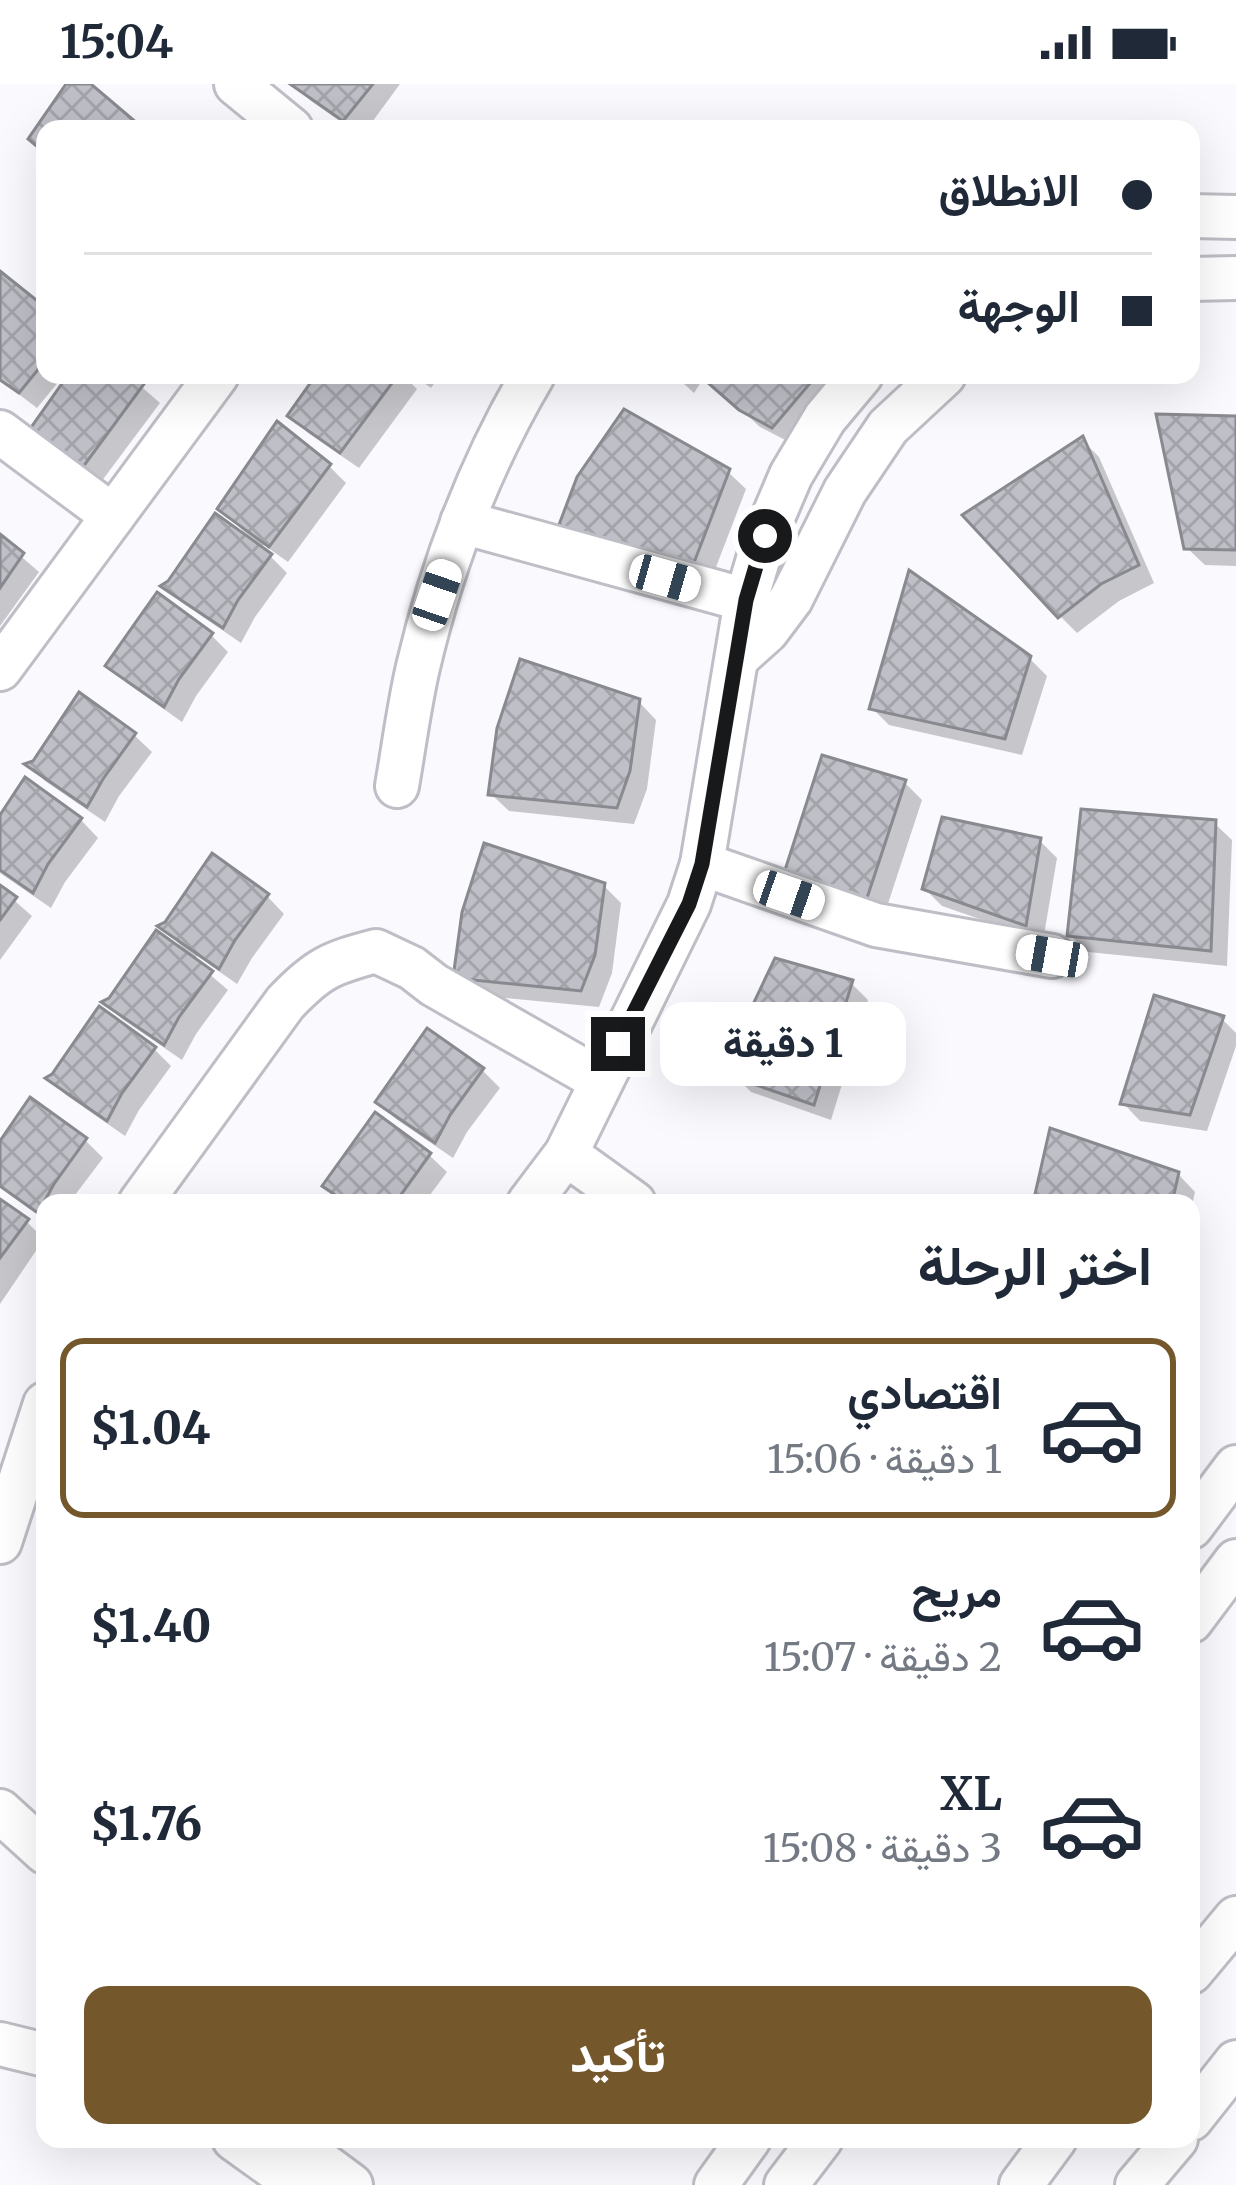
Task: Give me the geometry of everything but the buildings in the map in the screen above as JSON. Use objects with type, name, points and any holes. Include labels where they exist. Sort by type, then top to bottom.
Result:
[{"type":"street","points":[[236,84],[280,120]]},
{"type":"street","points":[[1200,216],[1236,217]]},
{"type":"street","points":[[1200,279],[1236,278]]},
{"type":"street","points":[[0,669],[210,384]]},
{"type":"street","points":[[397,786],[437,595],[462,522],[528,384]]},
{"type":"street","points":[[536,1194],[566,1154],[689,904],[702,864],[746,600],[765,536],[791,475],[854,384]]},
{"type":"street","points":[[738,657],[767,631],[790,599],[845,491],[888,427],[934,384]]},
{"type":"street","points":[[0,432],[113,516]]},
{"type":"street","points":[[462,522],[746,600]]},
{"type":"street","points":[[702,864],[876,925],[1052,956]]},
{"type":"street","points":[[147,1194],[285,1003],[312,974],[340,960],[376,951],[600,1080]]},
{"type":"street","points":[[566,1154],[622,1194]]},
{"type":"street","points":[[0,1542],[36,1432]]},
{"type":"street","points":[[1200,1515],[1236,1467]]},
{"type":"street","points":[[1200,1609],[1236,1561]]},
{"type":"street","points":[[0,1811],[36,1844]]},
{"type":"street","points":[[1200,1961],[1236,1918]]},
{"type":"street","points":[[0,2044],[36,2054]]},
{"type":"street","points":[[1200,2096],[1236,2062]]},
{"type":"street","points":[[247,2148],[298,2185]]},
{"type":"street","points":[[301,2148],[351,2185]]},
{"type":"street","points":[[716,2185],[743,2148]]},
{"type":"street","points":[[786,2185],[814,2148]]},
{"type":"street","points":[[1021,2185],[1048,2148]]},
{"type":"street","points":[[1137,2185],[1168,2148]]},
{"type":"route","points":[[618,1044],[689,904],[702,864],[746,600],[765,536]]}]
